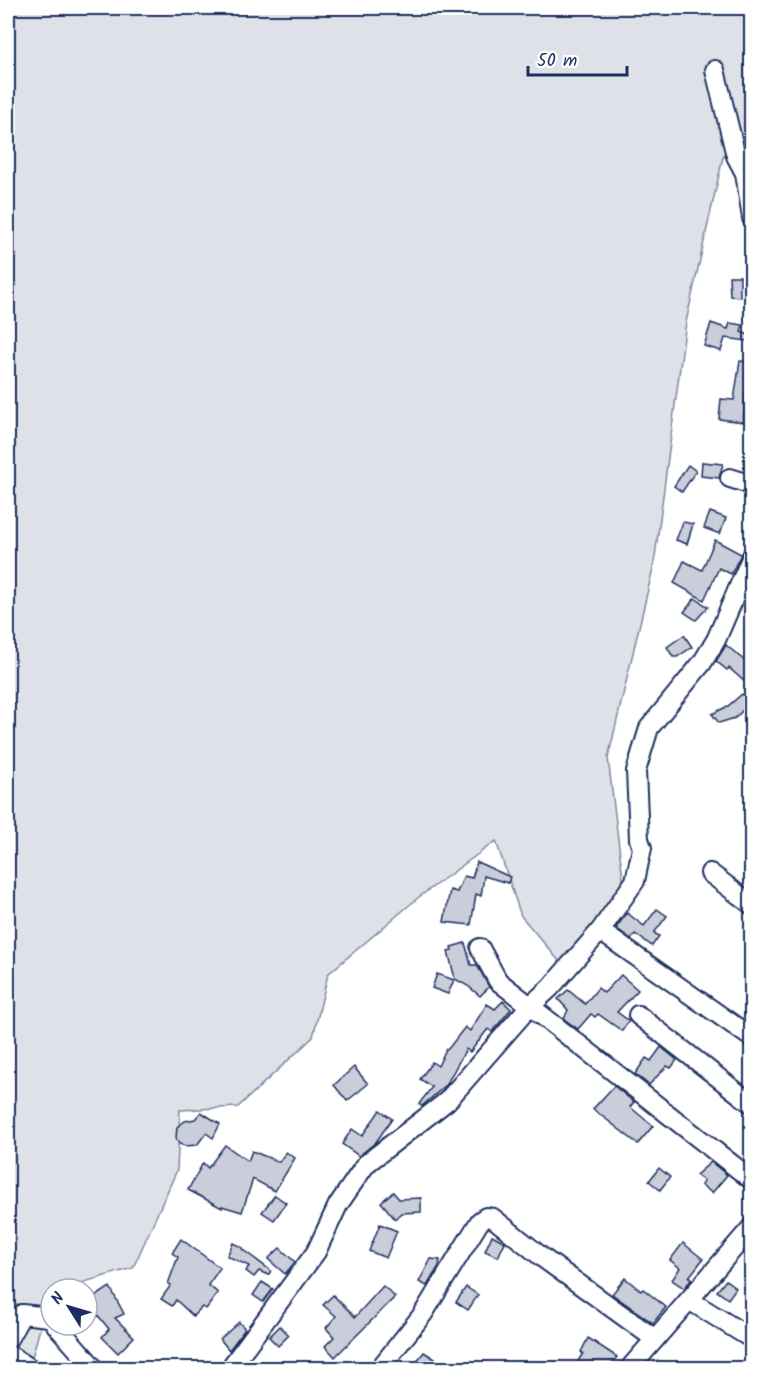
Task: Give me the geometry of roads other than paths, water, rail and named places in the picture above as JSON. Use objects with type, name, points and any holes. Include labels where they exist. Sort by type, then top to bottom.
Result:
[{"type":"street","points":[[715,70],[744,152],[752,218]]},
{"type":"street","points":[[730,478],[752,485]]},
{"type":"street","points":[[230,1368],[316,1252],[338,1205],[366,1164],[447,1101],[529,1007],[550,988],[600,931],[635,881],[642,848],[639,839],[636,771],[649,728],[702,663],[716,640],[752,556]]},
{"type":"street","points":[[710,873],[752,905]]},
{"type":"street","points":[[600,931],[752,1038]]},
{"type":"street","points":[[480,948],[498,981],[752,1180]]},
{"type":"street","points":[[638,1015],[752,1104]]},
{"type":"street","points":[[380,1368],[423,1314],[480,1221],[486,1217],[493,1218],[656,1339]]},
{"type":"street","points":[[630,1368],[752,1227]]},
{"type":"street","points":[[689,1300],[752,1339]]},
{"type":"street","points":[[8,1339],[22,1314],[39,1316]]},
{"type":"street","points":[[67,1337],[94,1368]]},
{"type":"street","points":[[8,1353],[28,1368]]}]
